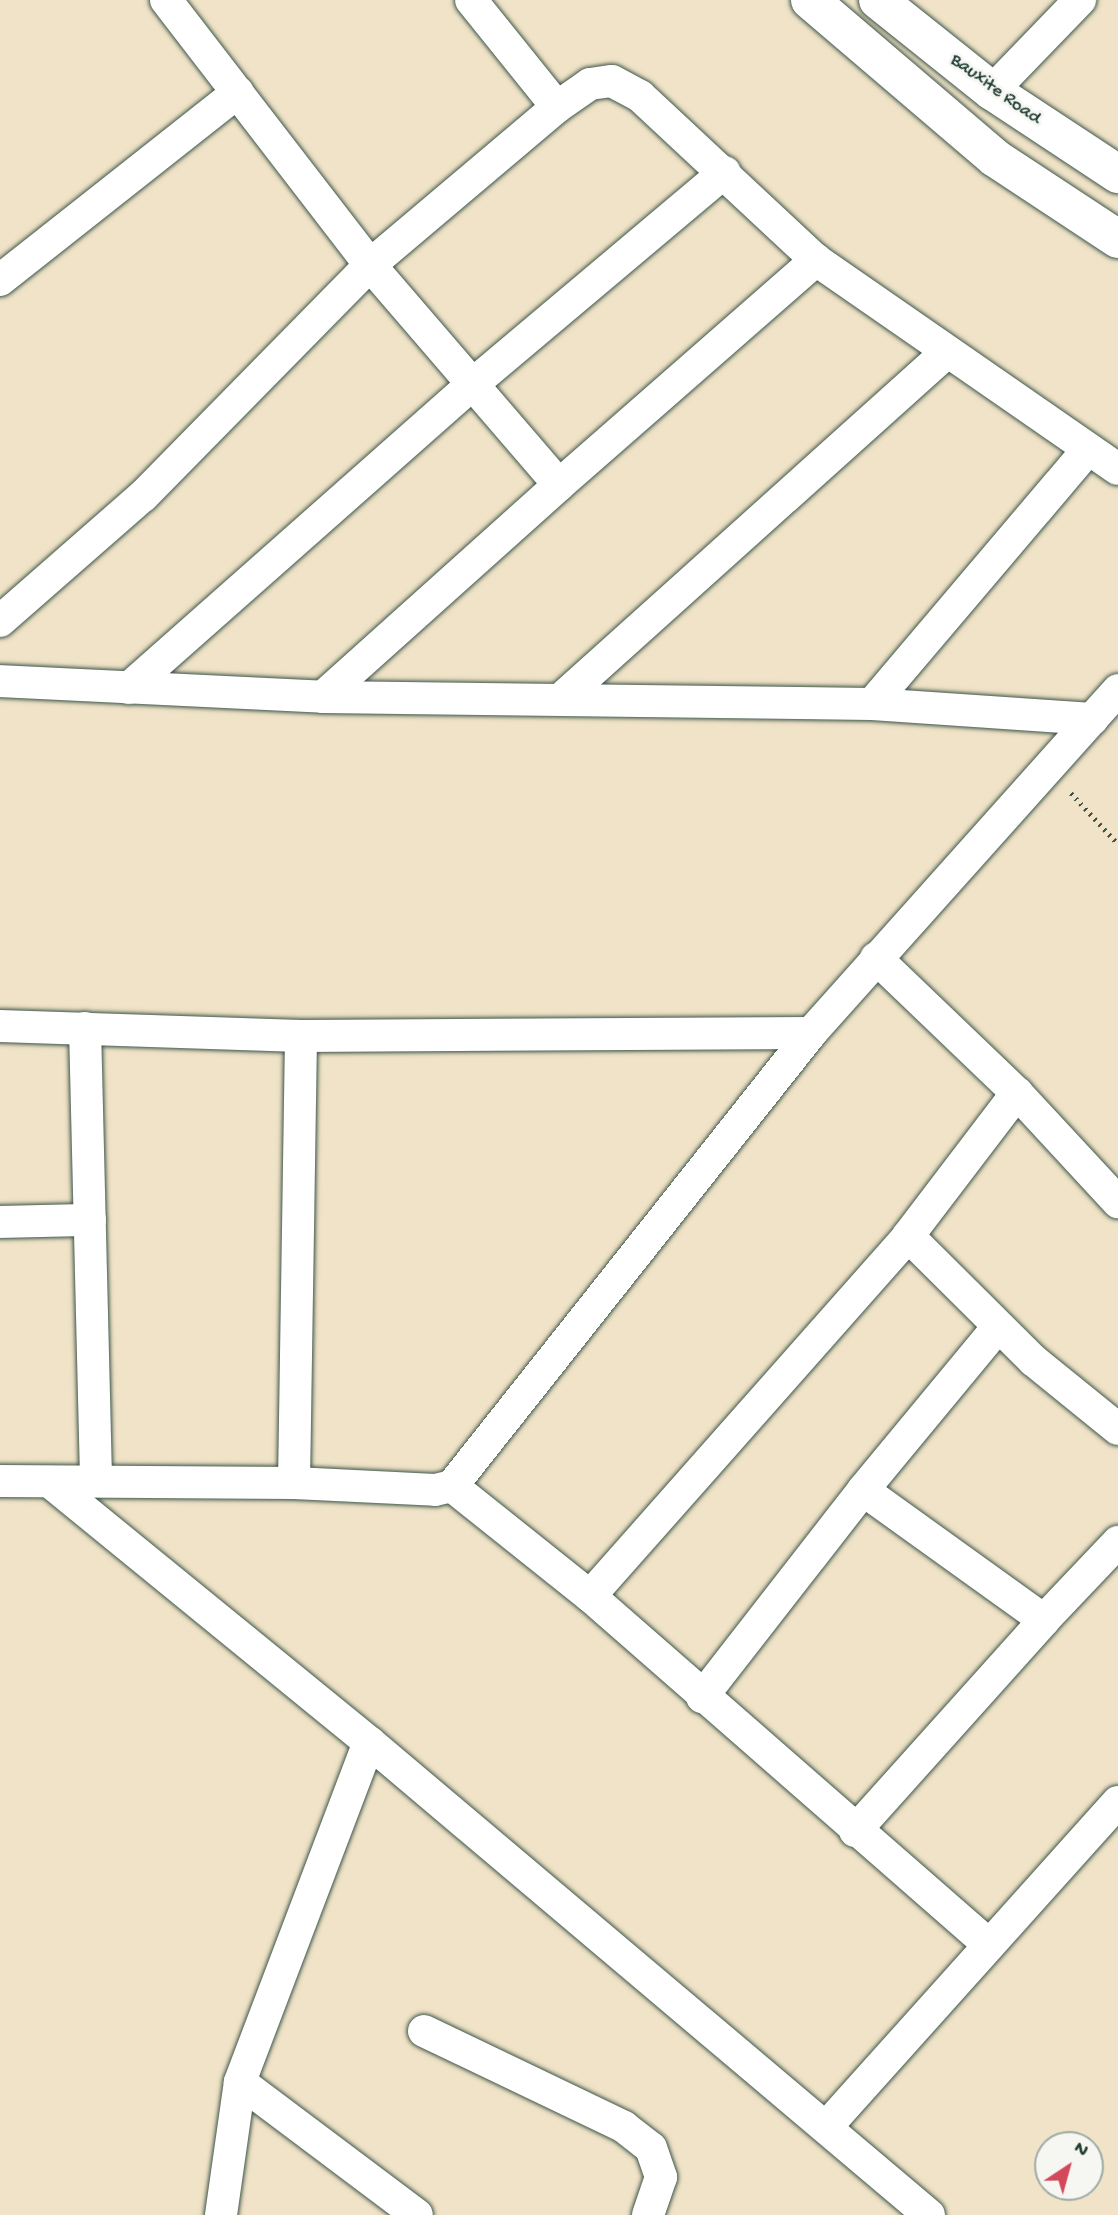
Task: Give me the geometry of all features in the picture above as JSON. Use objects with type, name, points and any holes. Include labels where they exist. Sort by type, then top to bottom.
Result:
[{"type":"main road","points":[[810,0],[995,158],[1118,239]]},
{"type":"main road","points":[[898,75],[906,15]]},
{"type":"main road","name":"Bauxite Road","points":[[906,15],[992,91],[1118,174]]},
{"type":"street","points":[[166,0],[370,265],[559,485]]},
{"type":"street","points":[[471,0],[557,107]]},
{"type":"street","points":[[992,91],[1080,0]]},
{"type":"street","points":[[0,621],[143,496],[370,265],[557,107],[590,84],[612,81],[640,96],[725,172],[816,260],[1118,469]]},
{"type":"street","points":[[0,280],[238,92]]},
{"type":"street","points":[[129,688],[473,384],[725,172]]},
{"type":"street","points":[[323,697],[559,485],[816,260]]},
{"type":"street","points":[[562,698],[947,352]]},
{"type":"street","points":[[872,704],[1087,449]]},
{"type":"street","points":[[0,681],[323,697],[872,704],[1092,719]]},
{"type":"street","points":[[0,1481],[294,1483],[435,1490],[452,1486],[811,1033],[1047,766],[1118,690]]},
{"type":"street","points":[[876,958],[1017,1093],[1118,1202]]},
{"type":"street","points":[[0,1026],[302,1035],[811,1033]]},
{"type":"street","points":[[85,1028],[96,1482]]},
{"type":"street","points":[[294,1483],[302,1035]]},
{"type":"street","points":[[590,1595],[908,1236],[1017,1093]]},
{"type":"street","points":[[0,1222],[90,1220]]},
{"type":"street","points":[[908,1236],[998,1327],[1118,1430]]},
{"type":"street","points":[[702,1697],[863,1490],[998,1327]]},
{"type":"street","points":[[50,1482],[369,1742],[828,2125],[929,2215]]},
{"type":"street","points":[[452,1486],[590,1595],[702,1697],[987,1943]]},
{"type":"street","points":[[863,1490],[1044,1620]]},
{"type":"street","points":[[855,1831],[1044,1620],[1118,1542]]},
{"type":"street","points":[[222,2215],[240,2082],[369,1742]]},
{"type":"street","points":[[828,2125],[987,1943],[1118,1802]]},
{"type":"street","points":[[424,2031],[624,2127],[651,2148],[662,2176],[648,2215]]},
{"type":"street","points":[[240,2082],[417,2215]]},
{"type":"path","points":[[1047,766],[1118,844]]}]
